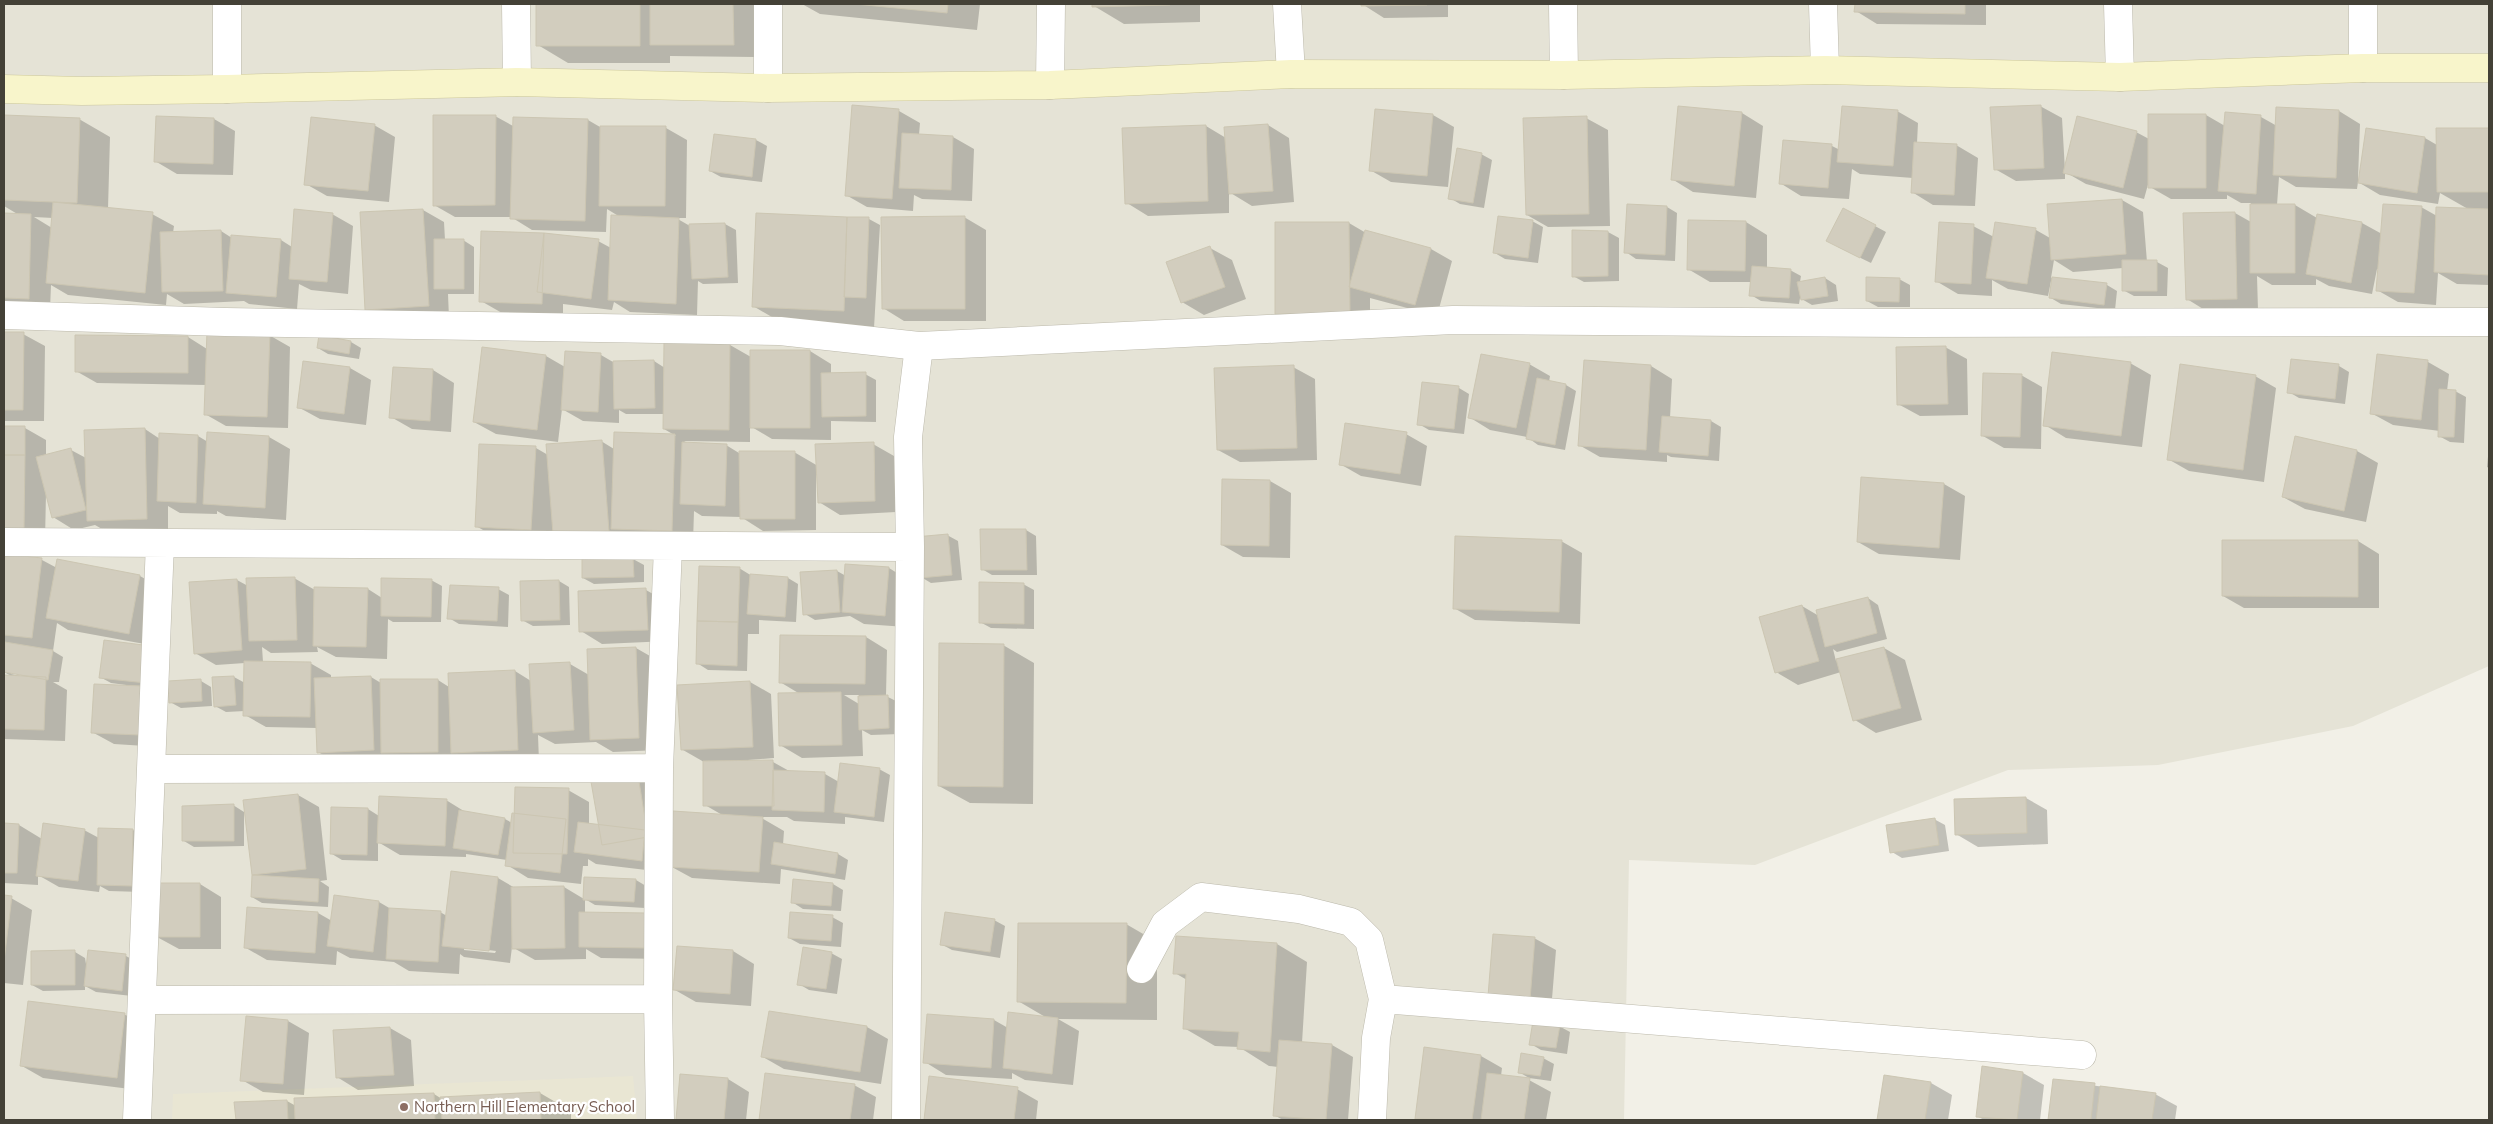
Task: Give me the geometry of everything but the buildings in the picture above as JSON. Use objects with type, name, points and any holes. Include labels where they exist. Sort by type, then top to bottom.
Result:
[{"type":"street","points":[[227,4],[227,90]]},
{"type":"street","points":[[516,4],[517,82]]},
{"type":"street","points":[[768,4],[768,88]]},
{"type":"street","points":[[1050,85],[1051,4]]},
{"type":"street","points":[[1287,4],[1291,74]]},
{"type":"street","points":[[1563,4],[1564,75]]},
{"type":"street","points":[[1823,4],[1825,70]]},
{"type":"street","points":[[2118,4],[2120,78]]},
{"type":"street","points":[[2362,4],[2363,68]]},
{"type":"street","points":[[4,89],[82,91],[227,90],[517,82],[768,88],[1050,85],[1291,74],[1564,75],[1825,70],[2120,78],[2363,68],[2489,68]]},
{"type":"street","points":[[4,315],[226,322],[780,331],[919,346],[1453,320],[1900,323],[2489,322]]},
{"type":"street","points":[[906,1120],[910,547],[908,437],[919,346]]},
{"type":"street","points":[[4,542],[910,547]]},
{"type":"street","points":[[137,1120],[160,543]]},
{"type":"street","points":[[660,1120],[658,999],[659,768],[668,547]]},
{"type":"street","points":[[152,769],[659,768]]},
{"type":"street","points":[[1141,969],[1165,924],[1201,897],[1299,910],[1351,922],[1369,940],[1383,999],[1376,1038],[1372,1120]]},
{"type":"street","points":[[143,1000],[658,999]]},
{"type":"street","points":[[1383,999],[2082,1055]]},
{"type":"shaded area","points":[[4,4],[2489,4],[2489,666],[2353,726],[2158,765],[2008,770],[1755,865],[1629,860],[1624,1120],[4,1120]]},
{"type":"shaded area","name":"Northern Hill Elementary School","points":[[633,1076],[637,1120],[172,1120],[173,1094]]},
{"type":"place","name":"Northern Hill Elementary School","points":[[404,1107]]}]
